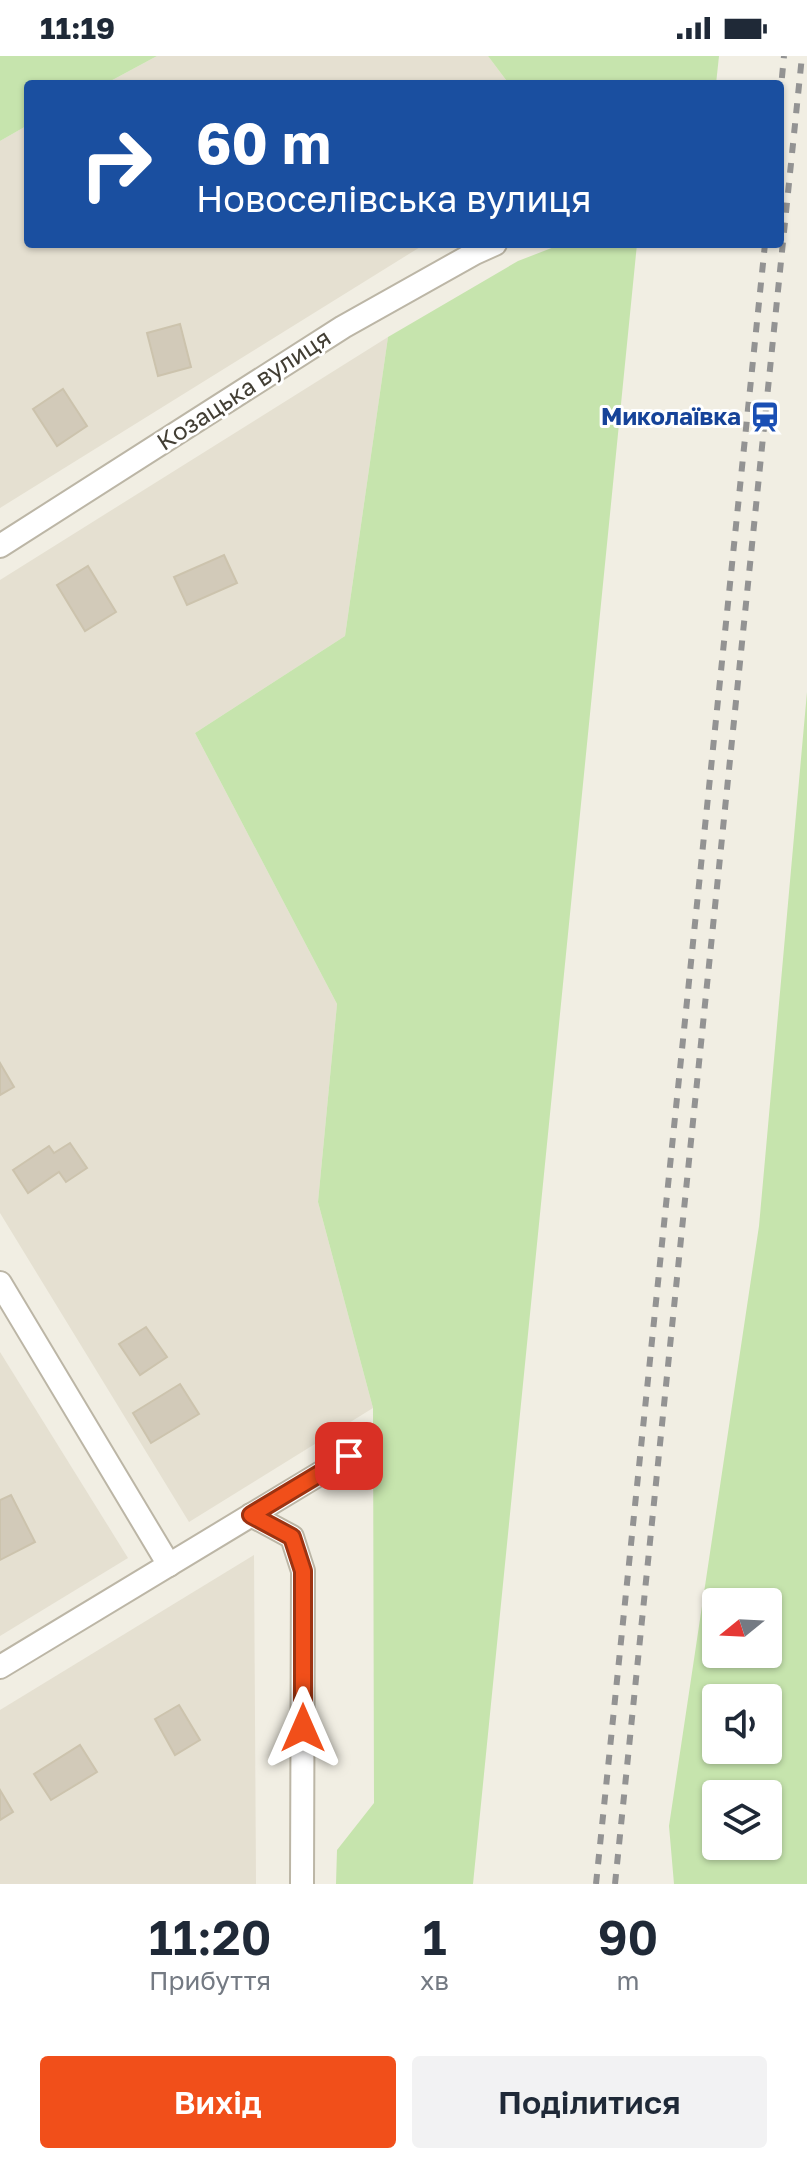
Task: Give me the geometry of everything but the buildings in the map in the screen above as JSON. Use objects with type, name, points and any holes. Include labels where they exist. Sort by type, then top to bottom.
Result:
[{"type":"street","name":"Козацька вулиця","points":[[0,546],[343,327],[486,248]]},
{"type":"street","points":[[0,1283],[169,1565]]},
{"type":"street","points":[[0,1667],[349,1456]]},
{"type":"street","points":[[251,1515],[292,1537],[303,1571],[302,1884]]},
{"type":"shaded area","points":[[157,56],[488,56],[506,80],[112,80]]},
{"type":"shaded area","points":[[24,127],[24,248],[419,248],[0,508],[0,141]]},
{"type":"shaded area","points":[[388,337],[345,636],[195,733],[337,1004],[318,1202],[373,1408],[189,1522],[0,1213],[0,580]]},
{"type":"shaded area","points":[[0,1352],[128,1558],[0,1636]]},
{"type":"shaded area","points":[[254,1555],[256,1884],[0,1884],[0,1710]]},
{"type":"green space","points":[[0,56],[157,56],[112,80],[24,80],[24,127],[0,141]]},
{"type":"green space","points":[[488,56],[719,56],[716,80],[506,80]]},
{"type":"green space","points":[[552,248],[637,248],[473,1884],[336,1884],[337,1850],[374,1803],[373,1408],[318,1202],[337,1004],[195,733],[345,636],[388,337],[518,261]]},
{"type":"green space","points":[[807,692],[807,1884],[674,1884],[669,1826],[702,1606],[702,1668],[782,1668],[782,1588],[705,1588],[759,1226]]},
{"type":"railway","points":[[782,80],[784,56]]},
{"type":"railway","points":[[784,232],[802,56]]},
{"type":"railway","points":[[596,1884],[765,248]]},
{"type":"railway","points":[[615,1884],[782,248]]},
{"type":"place","name":"Миколаївка","points":[[765,417]]},
{"type":"route","points":[[303,1728],[303,1571],[292,1537],[251,1515],[349,1456]]}]
